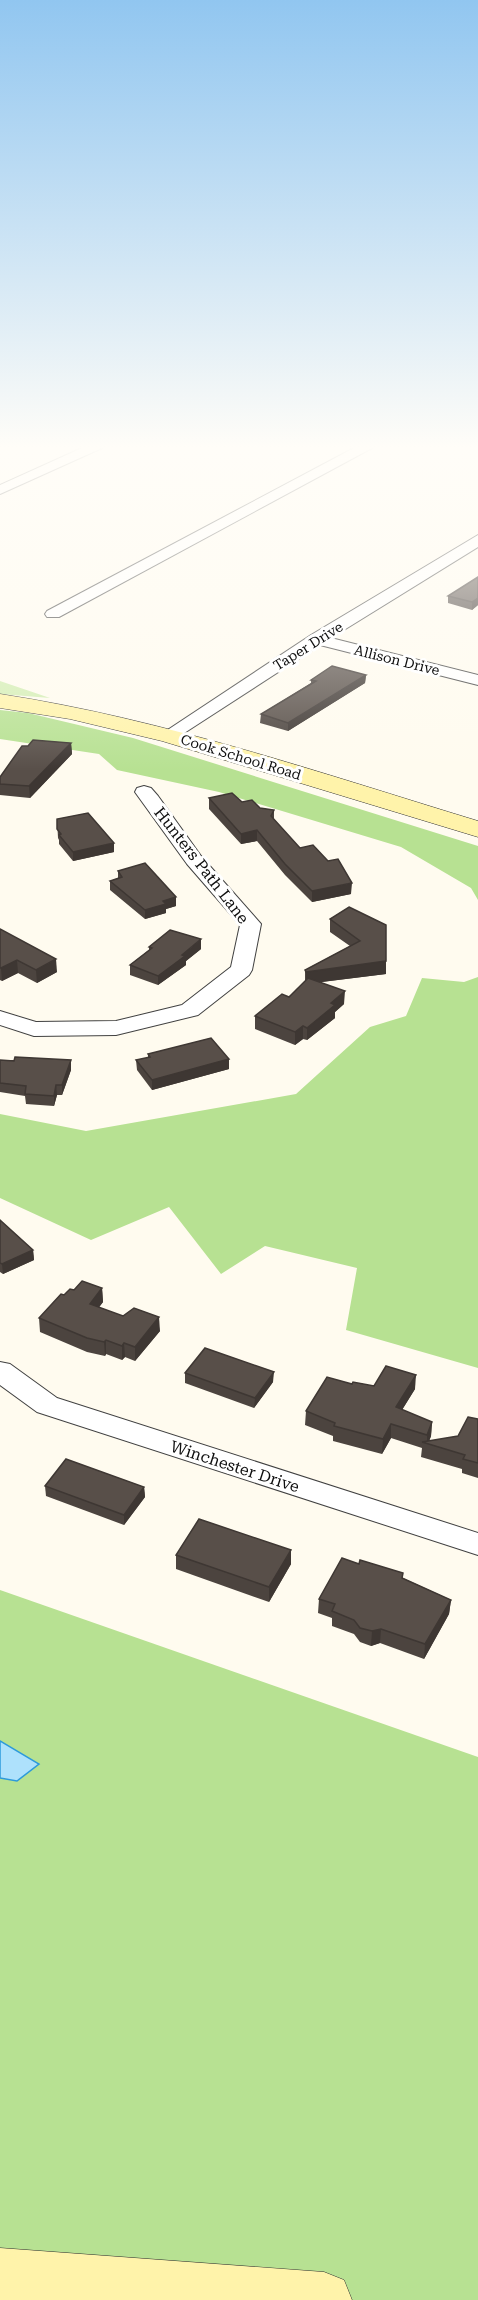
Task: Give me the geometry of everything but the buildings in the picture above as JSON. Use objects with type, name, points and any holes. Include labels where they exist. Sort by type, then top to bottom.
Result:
[{"type":"street","points":[[53,614],[163,555]]},
{"type":"street","name":"Taper Drive","points":[[169,735],[317,639],[453,555]]},
{"type":"street","name":"Allison Drive","points":[[317,639],[478,680]]},
{"type":"street","name":"Cook School Road","points":[[0,701],[70,712],[169,735],[478,829]]},
{"type":"street","name":"Hunters Path Lane","points":[[0,1018],[34,1029],[116,1028],[190,1010],[241,970],[251,924],[195,861],[167,824],[161,811],[144,792]]},
{"type":"street","name":"Winchester Drive","points":[[0,1371],[47,1405],[478,1544]]},
{"type":"street","points":[[0,2276],[324,2300]]},
{"type":"green space","points":[[0,681],[50,698],[0,694]]},
{"type":"green space","points":[[0,710],[28,713],[133,738],[478,846],[478,900],[471,888],[401,847],[219,792],[117,770],[99,754],[0,739]]},
{"type":"green space","points":[[478,977],[478,1368],[346,1330],[357,1268],[265,1246],[221,1274],[169,1207],[91,1240],[0,1198],[0,1114],[86,1131],[296,1094],[370,1027],[406,1016],[422,978],[464,982]]},
{"type":"green space","points":[[0,1590],[478,1757],[478,2300],[0,2300]]},
{"type":"water","points":[[0,1741],[39,1764],[17,1781],[0,1778]]}]
